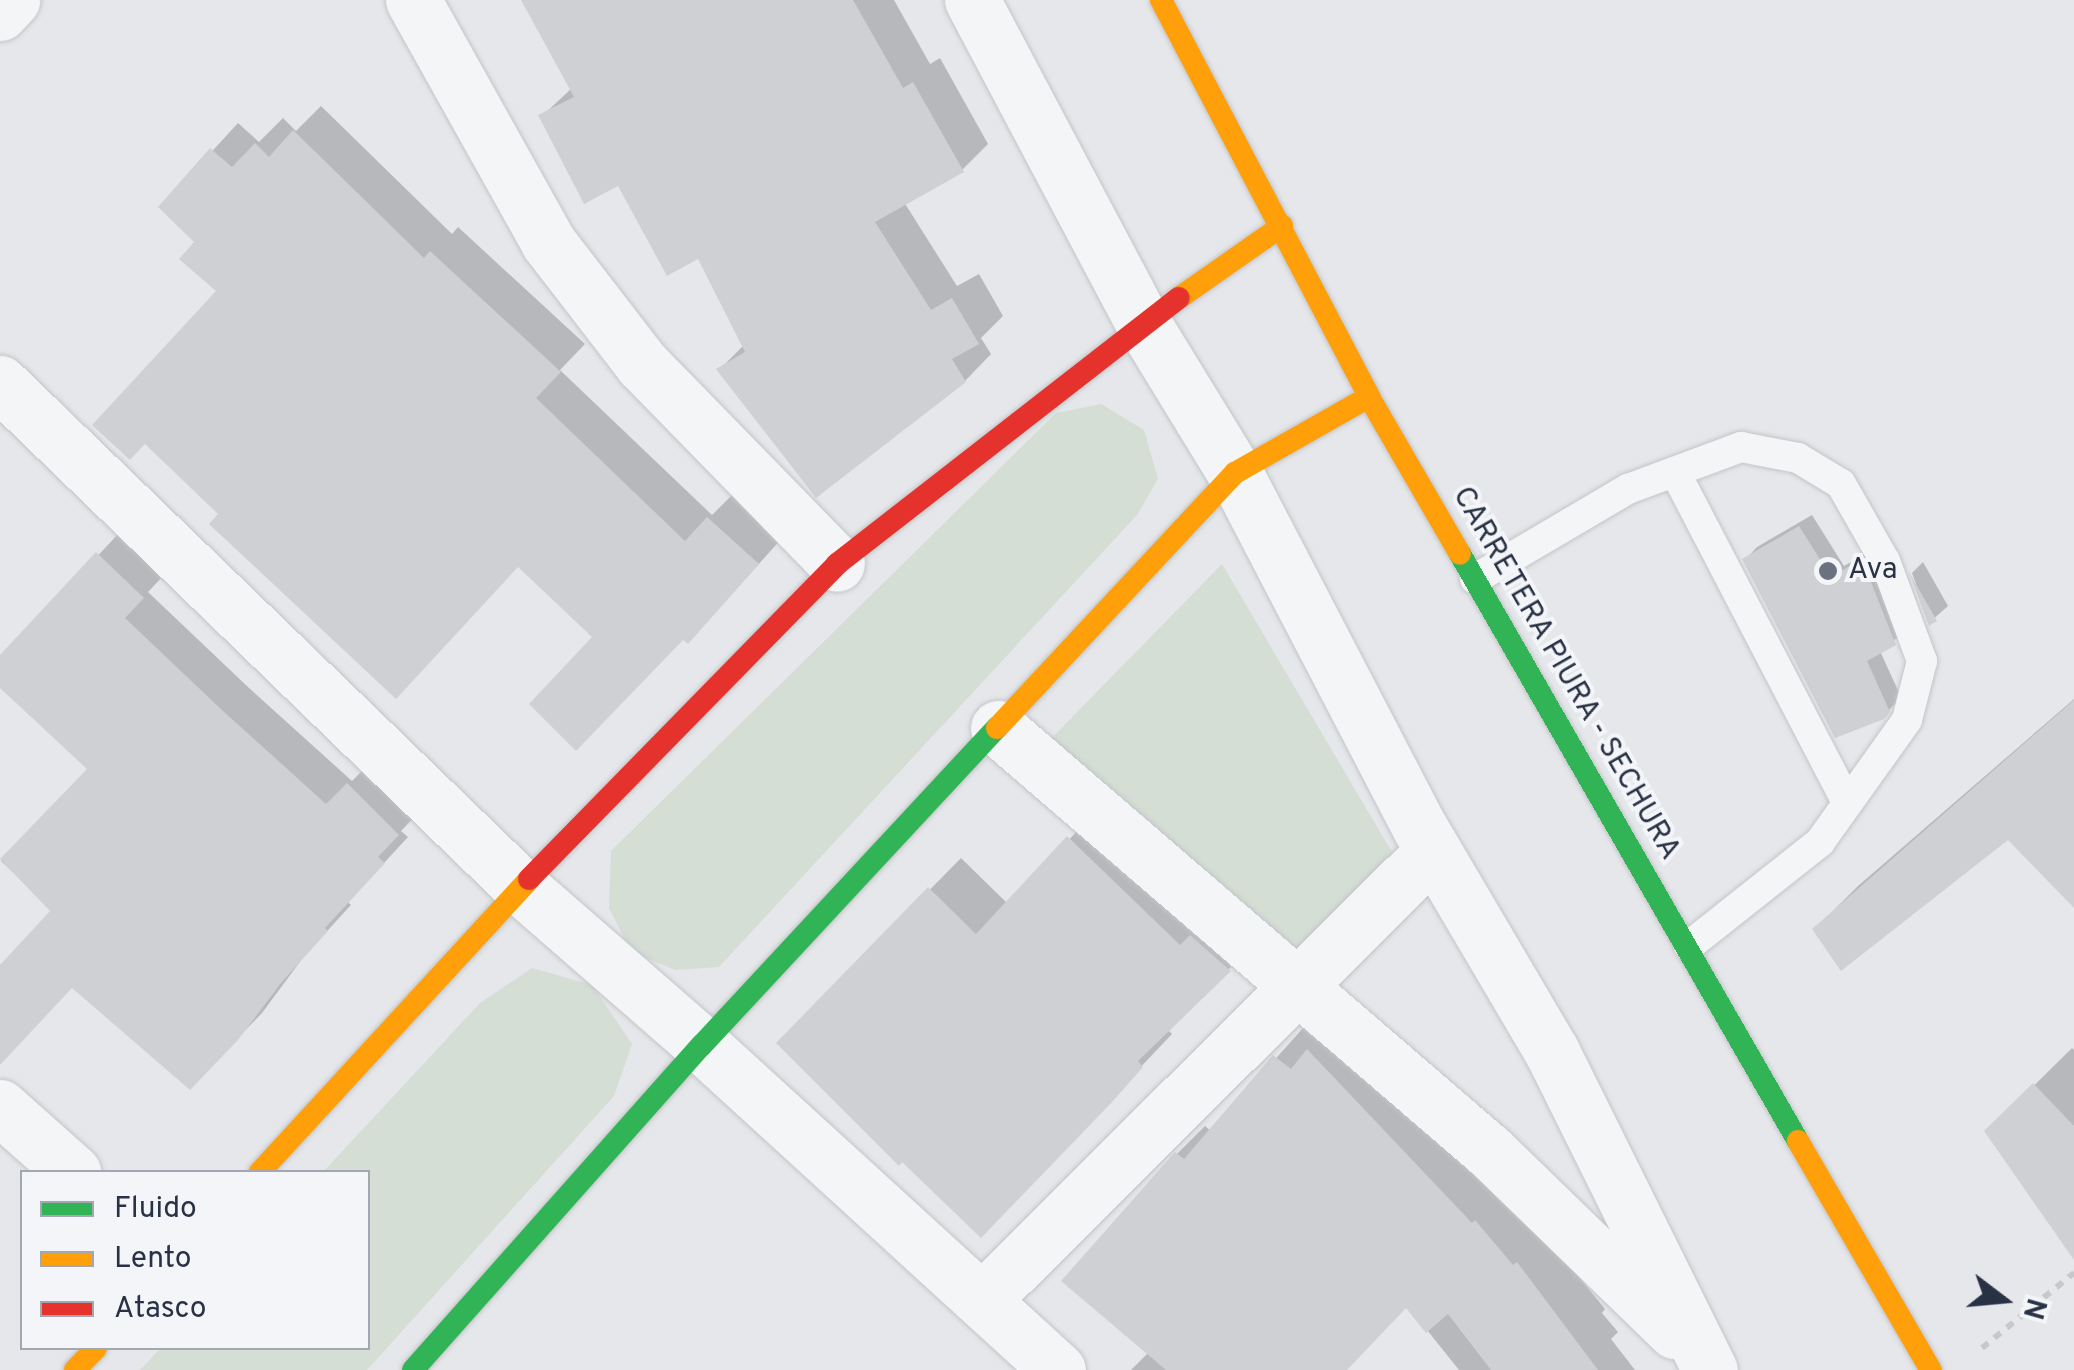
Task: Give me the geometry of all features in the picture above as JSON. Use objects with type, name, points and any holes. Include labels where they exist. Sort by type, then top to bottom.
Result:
[{"type":"street","points":[[0,12],[12,0]]},
{"type":"street","points":[[414,0],[548,242],[642,364],[837,564]]},
{"type":"street","points":[[972,0],[1143,323],[1234,473],[1433,851],[1552,1052],[1706,1364]]},
{"type":"street","name":"CARRETERA PIURA - SECHURA","points":[[1161,0],[1369,397],[1931,1370]]},
{"type":"street","points":[[262,1170],[522,887],[837,564],[1143,323],[1282,226]]},
{"type":"street","points":[[0,383],[522,887],[702,1045],[1058,1370]]},
{"type":"street","points":[[413,1370],[702,1045],[1234,473],[1369,397]]},
{"type":"street","points":[[998,728],[1490,1151],[1706,1364]]},
{"type":"street","points":[[982,1300],[1433,851]]},
{"type":"street","points":[[0,1106],[71,1170]]},
{"type":"street","points":[[75,1370],[94,1350]]},
{"type":"lane","points":[[1475,579],[1628,489],[1740,447],[1798,458],[1841,484],[1885,561],[1922,662],[1907,720],[1820,842],[1689,946]]},
{"type":"lane","points":[[1675,472],[1847,803]]},
{"type":"path","points":[[1970,1358],[2074,1273]]},
{"type":"shaded area","points":[[1101,404],[1144,430],[1158,479],[1137,515],[719,967],[675,970],[631,952],[609,908],[611,851],[1056,413]]},
{"type":"shaded area","points":[[1222,564],[1396,859],[1289,962],[1043,747]]},
{"type":"shaded area","points":[[532,968],[592,985],[632,1044],[614,1096],[367,1370],[140,1370],[159,1350],[370,1350],[370,1170],[325,1170],[480,1003]]},
{"type":"building","points":[[521,0],[853,0],[903,88],[913,82],[964,172],[875,222],[931,310],[952,298],[979,344],[952,359],[966,382],[816,498],[716,369],[745,352],[698,259],[667,276],[618,186],[584,204],[538,115],[574,97]]},
{"type":"building","points":[[293,130],[424,258],[430,251],[561,372],[536,398],[685,541],[707,517],[759,564],[688,644],[683,640],[576,751],[529,704],[592,637],[518,567],[396,699],[209,524],[218,514],[145,444],[130,460],[92,425],[216,291],[179,259],[194,242],[158,207],[210,148],[232,167],[255,143],[269,157]]},
{"type":"building","points":[[1799,526],[1831,577],[1862,559],[1896,645],[1867,661],[1890,712],[1884,719],[1835,738],[1742,559]]},
{"type":"building","points":[[96,552],[144,598],[125,618],[223,711],[326,804],[347,783],[399,835],[378,857],[385,863],[325,928],[328,931],[281,983],[238,1040],[190,1090],[72,988],[0,1065],[0,965],[50,911],[0,859],[87,769],[0,688],[0,655]]},
{"type":"building","points":[[1909,572],[1937,621],[1929,626]]},
{"type":"building","points":[[2074,700],[2074,908],[2008,840],[1841,971],[1812,929]]},
{"type":"building","points":[[1067,836],[1180,945],[1190,935],[1231,971],[1138,1061],[1143,1067],[1113,1101],[981,1238],[902,1162],[899,1166],[776,1043],[928,887],[976,934]]},
{"type":"building","points":[[1307,1049],[1472,1223],[1475,1220],[1513,1265],[1517,1262],[1598,1370],[1491,1370],[1448,1314],[1426,1333],[1406,1308],[1347,1370],[1166,1370],[1061,1281],[1175,1152],[1184,1159],[1273,1055],[1291,1069]]},
{"type":"building","points":[[2033,1083],[2074,1126],[2074,1260],[1984,1131]]},
{"type":"traffic: fast","points":[[1460,554],[1798,1141]]},
{"type":"traffic: fast","points":[[413,1370],[702,1045],[997,728]]},
{"type":"traffic: slow","points":[[1161,0],[1369,397],[1460,554]]},
{"type":"traffic: slow","points":[[1179,298],[1282,226]]},
{"type":"traffic: slow","points":[[997,728],[1235,473],[1369,397]]},
{"type":"traffic: slow","points":[[262,1170],[529,879]]},
{"type":"traffic: slow","points":[[1798,1141],[1931,1370]]},
{"type":"traffic: slow","points":[[75,1370],[94,1350]]},
{"type":"traffic: jam","points":[[529,879],[837,564],[1179,298]]},
{"type":"place","name":"Ava","points":[[1828,571]]}]
